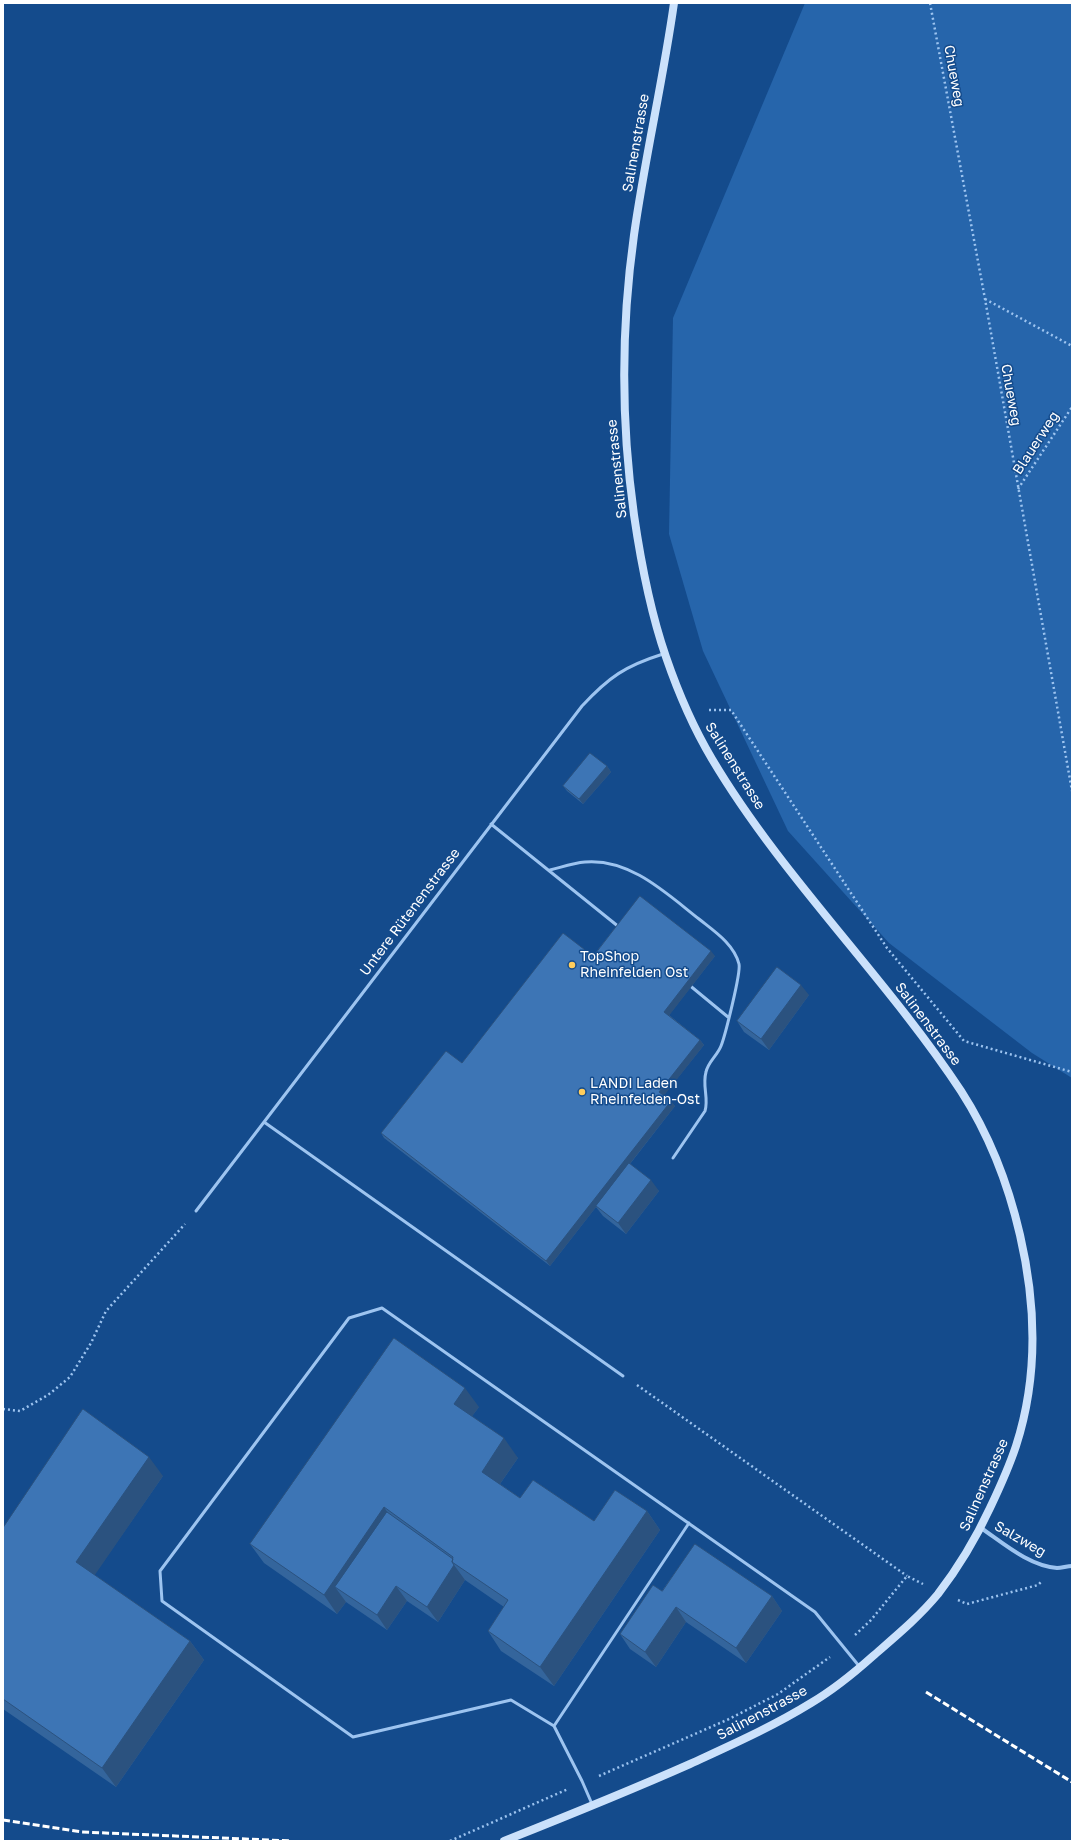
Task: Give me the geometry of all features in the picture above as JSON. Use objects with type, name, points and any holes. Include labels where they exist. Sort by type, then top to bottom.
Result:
[{"type":"street","name":"Salinenstrasse","points":[[504,1841],[592,1806],[751,1737],[813,1702],[860,1667],[911,1624],[940,1592],[980,1528],[1007,1471],[1018,1440],[1025,1412],[1032,1358],[1031,1302],[1026,1259],[1013,1203],[1005,1177],[987,1134],[957,1086],[890,994],[767,840],[713,760],[687,709],[665,654],[647,589],[639,552],[624,422],[623,379],[626,313],[633,239],[674,3]]},
{"type":"street","name":"Salzweg","points":[[980,1528],[1027,1558],[1044,1566],[1058,1568],[1072,1566]]},
{"type":"lane","name":"Untere Rütenenstrasse","points":[[196,1211],[582,706],[613,676],[627,667],[665,654]]},
{"type":"lane","points":[[491,824],[550,870],[621,929]]},
{"type":"lane","points":[[550,870],[571,864],[587,862],[622,868],[652,882],[722,938],[732,950],[739,965],[739,973],[720,1047],[706,1072],[707,1104],[705,1111],[672,1158]]},
{"type":"lane","points":[[681,979],[728,1017]]},
{"type":"lane","points":[[264,1122],[623,1376]]},
{"type":"lane","points":[[592,1806],[582,1781],[554,1726],[510,1700],[353,1737],[162,1602],[160,1571],[349,1318],[382,1308],[815,1612],[860,1667]]},
{"type":"lane","points":[[554,1726],[689,1523]]},
{"type":"path","name":"Chueweg","points":[[930,3],[985,299],[1072,791]]},
{"type":"path","points":[[985,299],[1072,346]]},
{"type":"path","name":"Blauerweg","points":[[1018,490],[1072,407]]},
{"type":"path","points":[[687,709],[730,710],[886,948],[964,1041],[1072,1072]]},
{"type":"path","points":[[3,1409],[20,1411],[48,1395],[70,1377],[91,1343],[106,1311],[196,1211]]},
{"type":"path","points":[[623,1376],[907,1576],[967,1604],[1038,1585],[1058,1568]]},
{"type":"path","points":[[593,1779],[729,1719],[778,1694],[824,1662],[843,1646],[871,1620],[907,1576]]},
{"type":"path","points":[[450,1841],[571,1788]]},
{"type":"shaded area","points":[[805,3],[1072,3],[1072,1078],[1032,1053],[889,943],[788,831],[703,651],[669,534],[673,318]]},
{"type":"building","points":[[590,753],[607,766],[579,799],[563,786]]},
{"type":"building","points":[[640,896],[711,951],[664,1012],[700,1040],[659,1092],[671,1101],[546,1261],[381,1133],[446,1051],[462,1063],[563,933],[593,956]]},
{"type":"building","points":[[777,967],[801,985],[761,1039],[737,1021]]},
{"type":"building","points":[[629,1163],[651,1180],[618,1223],[596,1206]]},
{"type":"building","points":[[394,1338],[465,1388],[454,1404],[504,1438],[482,1472],[520,1498],[533,1480],[594,1521],[615,1490],[647,1511],[540,1667],[488,1631],[508,1600],[452,1562],[453,1557],[384,1507],[324,1595],[250,1544]]},
{"type":"building","points":[[83,1409],[149,1457],[76,1562],[190,1641],[102,1768],[3,1699],[3,1528]]},
{"type":"building","points":[[387,1512],[453,1559],[452,1562],[454,1565],[427,1607],[396,1586],[377,1615],[335,1587]]},
{"type":"building","points":[[695,1544],[772,1596],[736,1648],[676,1607],[645,1652],[620,1634],[653,1585],[662,1591]]},
{"type":"railway","points":[[926,1692],[1072,1782]]},
{"type":"railway","points":[[3,1820],[82,1832],[292,1841]]},
{"type":"place","name":"TopShop Rheinfelden Ost","points":[[572,965]]},
{"type":"place","name":"LANDI Laden Rheinfelden-Ost","points":[[582,1092]]}]
